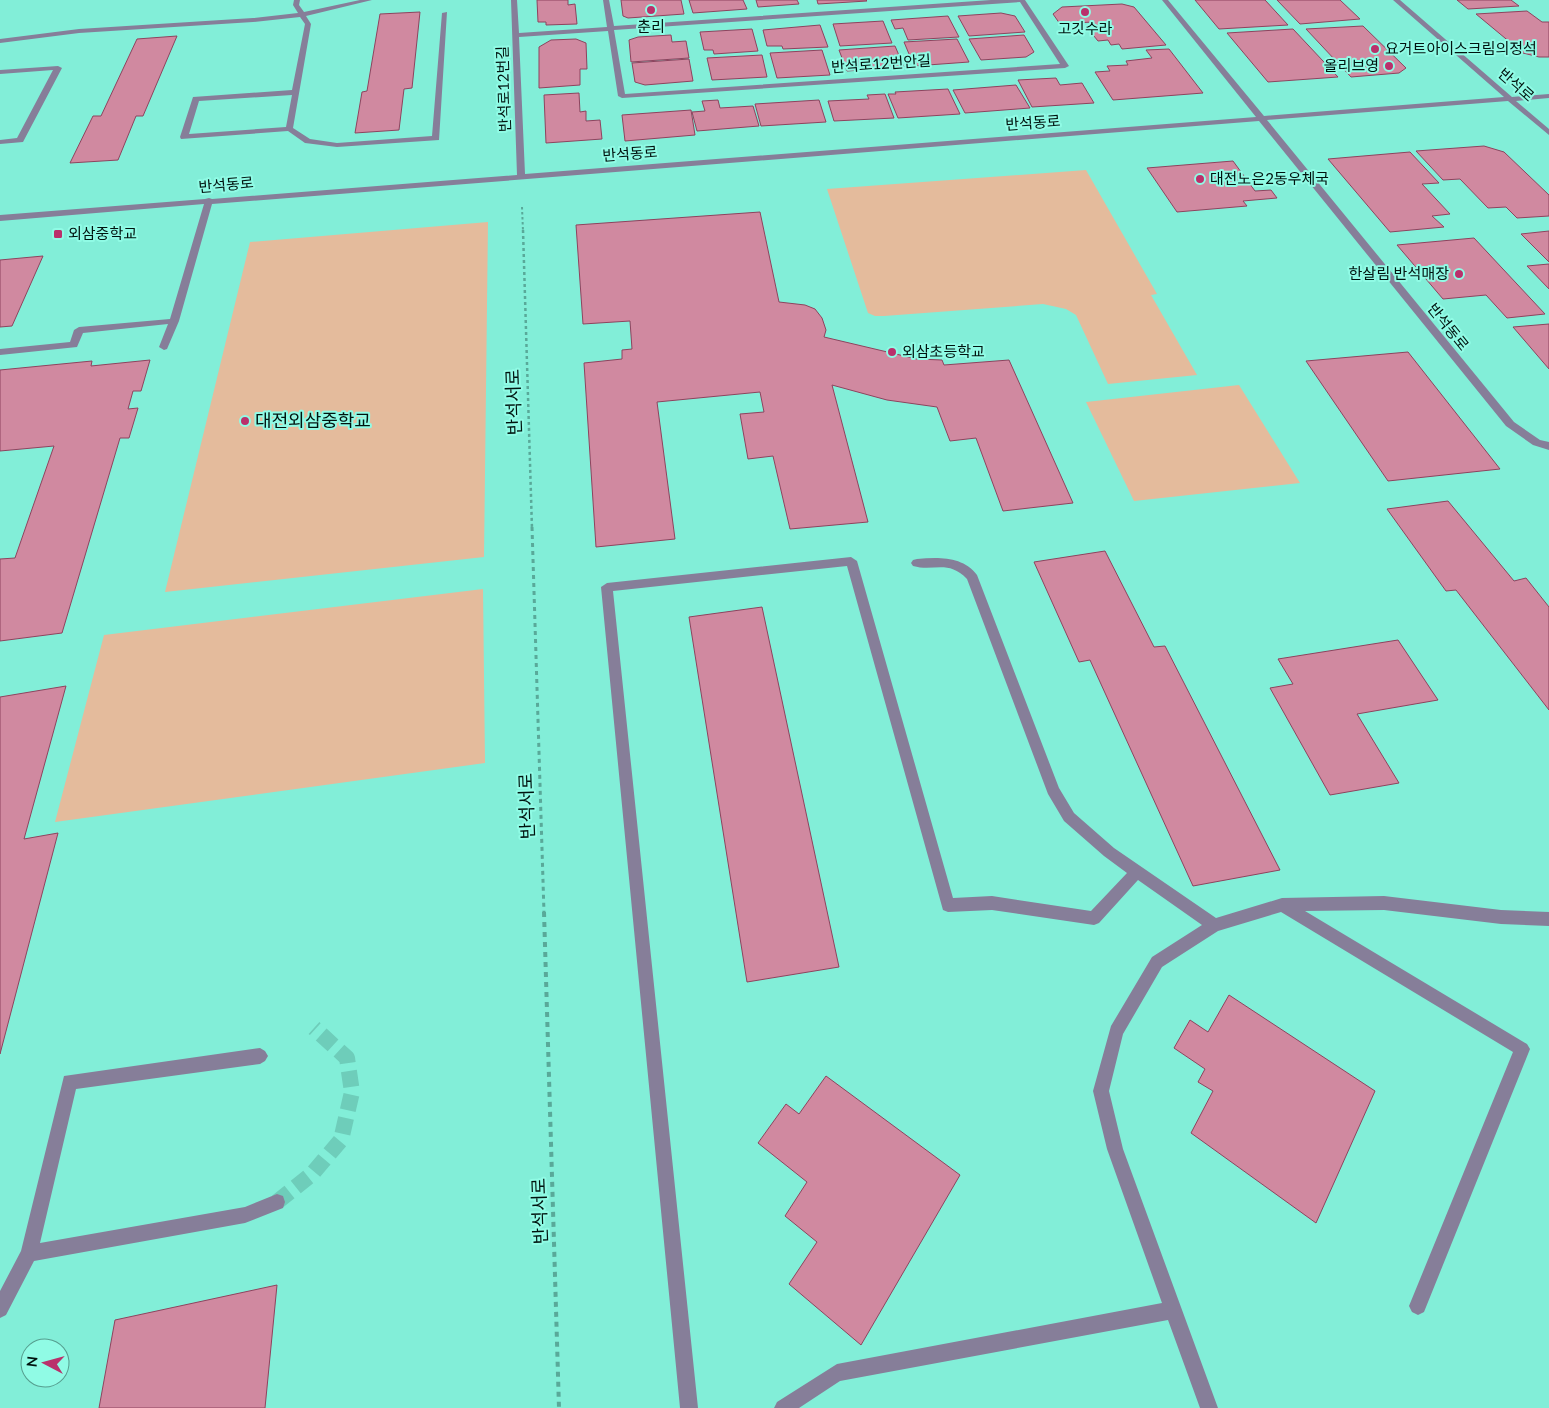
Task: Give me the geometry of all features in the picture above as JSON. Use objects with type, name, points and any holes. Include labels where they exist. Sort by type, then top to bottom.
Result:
[{"type":"street","points":[[289,129],[308,24],[304,14],[296,5],[297,0]]},
{"type":"street","points":[[0,41],[79,31],[254,20],[304,14],[369,0]]},
{"type":"street","name":"반석로12번길","points":[[514,0],[521,176]]},
{"type":"street","points":[[606,0],[610,28]]},
{"type":"street","name":"반석로12번안길","points":[[516,35],[610,28],[1021,0],[1065,66],[622,96],[610,28]]},
{"type":"street","name":"반석동로","points":[[1165,0],[1510,424],[1537,443],[1549,446]]},
{"type":"street","name":"반석로","points":[[1396,0],[1549,133]]},
{"type":"street","points":[[296,92],[196,99],[184,137],[289,129],[308,141],[337,145],[436,138],[445,13]]},
{"type":"street","points":[[0,72],[58,68],[20,140],[0,142]]},
{"type":"street","name":"반석동로","points":[[0,218],[209,200],[1549,96]]},
{"type":"street","points":[[164,347],[174,321],[209,200]]},
{"type":"street","points":[[0,352],[74,345],[79,330],[174,321]]},
{"type":"street","points":[[688,1408],[606,587],[851,561],[948,905],[992,903],[1094,918],[1138,872]]},
{"type":"street","points":[[916,563],[937,562],[956,564],[970,574],[979,592],[1053,790],[1069,817],[1110,852],[1214,925]]},
{"type":"street","points":[[1209,1408],[1115,1150],[1101,1091],[1116,1031],[1156,962],[1214,925],[1282,905],[1384,903],[1501,917],[1549,919]]},
{"type":"street","points":[[1282,905],[1522,1050],[1418,1306]]},
{"type":"street","points":[[0,1309],[29,1253],[70,1082],[260,1056]]},
{"type":"street","points":[[29,1253],[245,1215],[277,1202]]},
{"type":"street","points":[[783,1408],[837,1373],[1174,1310]]},
{"type":"path","name":"반석서로","points":[[522,204],[560,1408]]},
{"type":"shaded area","points":[[1086,170],[1157,294],[1151,295],[1197,375],[1108,384],[1076,315],[1066,309],[1043,304],[884,316],[875,316],[868,313],[827,189]]},
{"type":"shaded area","points":[[488,222],[484,557],[165,592],[250,242]]},
{"type":"shaded area","points":[[1239,385],[1300,483],[1134,501],[1086,402]]},
{"type":"shaded area","points":[[483,589],[485,763],[55,822],[104,635]]},
{"type":"building","points":[[537,0],[568,0],[568,5],[575,4],[577,24],[546,25],[546,22],[538,22]]},
{"type":"building","points":[[621,0],[681,0],[684,14],[628,18],[623,16]]},
{"type":"building","points":[[689,0],[743,0],[747,9],[693,13]]},
{"type":"building","points":[[756,0],[797,0],[799,4],[758,7]]},
{"type":"building","points":[[817,0],[866,0],[867,1],[818,4]]},
{"type":"building","points":[[1195,0],[1265,0],[1288,25],[1219,29]]},
{"type":"building","points":[[1277,0],[1340,0],[1360,19],[1300,24]]},
{"type":"building","points":[[1457,0],[1511,0],[1519,6],[1468,9]]},
{"type":"building","points":[[1122,4],[1134,7],[1166,45],[1122,49],[1119,44],[1111,45],[1108,40],[1098,41],[1089,30],[1098,29],[1092,22],[1060,24],[1053,14],[1062,7]]},
{"type":"building","points":[[1527,11],[1542,22],[1549,22],[1549,57],[1539,57],[1523,53],[1476,14]]},
{"type":"building","points":[[420,12],[412,88],[404,89],[399,130],[355,133],[362,92],[367,91],[380,14]]},
{"type":"building","points":[[1001,13],[1015,16],[1025,32],[969,36],[958,16]]},
{"type":"building","points":[[948,16],[959,37],[908,40],[903,28],[895,29],[891,20]]},
{"type":"building","points":[[883,21],[892,43],[840,46],[833,24]]},
{"type":"building","points":[[820,25],[828,47],[783,49],[782,46],[767,46],[763,30]]},
{"type":"building","points":[[1363,26],[1406,68],[1399,73],[1351,77],[1306,29]]},
{"type":"building","points":[[752,29],[758,51],[714,54],[713,50],[704,50],[700,32]]},
{"type":"building","points":[[1293,29],[1338,77],[1268,82],[1227,33]]},
{"type":"building","points":[[671,35],[672,42],[686,41],[689,58],[631,62],[629,40],[638,37]]},
{"type":"building","points":[[1024,35],[1034,52],[1026,57],[981,60],[969,39]]},
{"type":"building","points":[[177,36],[143,116],[136,116],[118,160],[70,163],[93,116],[101,116],[137,39]]},
{"type":"building","points":[[576,39],[586,43],[587,69],[580,69],[580,85],[539,88],[539,47],[551,40]]},
{"type":"building","points":[[957,39],[969,62],[914,66],[904,42]]},
{"type":"building","points":[[895,46],[904,67],[847,71],[839,50]]},
{"type":"building","points":[[1169,49],[1203,93],[1113,100],[1095,72],[1110,71],[1107,66],[1128,65],[1126,61],[1152,58],[1146,50]]},
{"type":"building","points":[[822,50],[830,75],[777,78],[770,53]]},
{"type":"building","points":[[762,55],[767,77],[712,80],[707,58]]},
{"type":"building","points":[[689,59],[693,81],[645,85],[635,82],[632,63]]},
{"type":"building","points":[[1056,78],[1060,85],[1082,83],[1094,103],[1032,107],[1018,80]]},
{"type":"building","points":[[1016,85],[1030,108],[965,113],[953,90]]},
{"type":"building","points":[[948,89],[960,114],[898,118],[888,94],[896,94],[895,92]]},
{"type":"building","points":[[579,93],[580,112],[586,111],[586,121],[600,120],[602,139],[546,143],[544,95]]},
{"type":"building","points":[[885,94],[894,118],[834,121],[828,101],[869,99],[867,95]]},
{"type":"building","points":[[718,100],[720,108],[753,106],[759,126],[697,131],[692,112],[705,111],[702,101]]},
{"type":"building","points":[[819,100],[826,122],[761,126],[755,104]]},
{"type":"building","points":[[691,110],[695,135],[625,141],[622,115]]},
{"type":"building","points":[[1484,146],[1504,152],[1549,195],[1549,216],[1517,218],[1506,207],[1488,208],[1460,179],[1443,180],[1416,151]]},
{"type":"building","points":[[1410,152],[1439,183],[1422,184],[1450,214],[1432,216],[1444,227],[1390,232],[1328,159]]},
{"type":"building","name":"대전노은2동우체국","points":[[1233,161],[1255,191],[1271,190],[1277,198],[1243,201],[1247,206],[1177,212],[1147,168]]},
{"type":"building","points":[[760,212],[779,302],[805,305],[815,309],[822,318],[826,330],[824,337],[917,359],[942,360],[944,365],[1009,360],[1073,503],[1003,511],[976,438],[950,441],[937,407],[887,400],[832,385],[868,522],[790,529],[773,456],[748,459],[740,414],[764,412],[760,392],[657,402],[675,539],[596,547],[584,363],[622,359],[622,350],[632,349],[630,321],[583,324],[576,225]]},
{"type":"building","points":[[1549,231],[1549,262],[1521,234]]},
{"type":"building","points":[[1474,238],[1545,314],[1507,318],[1486,295],[1443,299],[1397,245]]},
{"type":"building","points":[[43,256],[12,326],[0,327],[0,260]]},
{"type":"building","points":[[1549,264],[1549,289],[1527,266]]},
{"type":"building","points":[[1549,324],[1549,369],[1513,327]]},
{"type":"building","points":[[1408,352],[1500,469],[1388,481],[1306,361]]},
{"type":"building","points":[[150,360],[141,391],[133,391],[128,409],[138,408],[129,438],[120,438],[62,633],[0,641],[0,559],[15,558],[54,446],[0,451],[0,370],[92,361],[91,366]]},
{"type":"building","points":[[1448,501],[1514,581],[1526,578],[1549,607],[1549,710],[1456,590],[1446,591],[1387,509]]},
{"type":"building","points":[[1105,551],[1154,647],[1165,646],[1280,870],[1193,886],[1090,660],[1079,662],[1034,562]]},
{"type":"building","points":[[762,607],[839,967],[747,982],[689,617]]},
{"type":"building","points":[[1398,640],[1438,700],[1357,714],[1399,783],[1330,795],[1270,688],[1293,684],[1278,659]]},
{"type":"building","points":[[66,686],[24,839],[58,833],[0,1054],[0,697]]},
{"type":"building","points":[[1229,995],[1375,1091],[1316,1223],[1191,1133],[1213,1091],[1198,1082],[1205,1069],[1174,1048],[1190,1020],[1208,1032]]},
{"type":"building","points":[[826,1076],[960,1175],[861,1345],[789,1284],[817,1242],[785,1216],[807,1182],[758,1143],[786,1104],[799,1114]]},
{"type":"building","points":[[277,1285],[265,1408],[99,1408],[115,1320]]},
{"type":"tunnel","points":[[277,1202],[312,1174],[341,1140],[352,1092],[347,1058],[314,1028]]},
{"type":"place","name":"춘리","points":[[651,10]]},
{"type":"place","name":"고깃수라","points":[[1085,12]]},
{"type":"place","name":"요거트아이스크림의정석","points":[[1375,49]]},
{"type":"place","name":"올리브영","points":[[1389,66]]},
{"type":"place","name":"대전노은2동우체국","points":[[1200,179]]},
{"type":"place","name":"외삼중학교","points":[[58,234]]},
{"type":"place","name":"한살림 반석매장","points":[[1459,274]]},
{"type":"place","name":"외삼초등학교","points":[[892,352]]},
{"type":"place","name":"대전외삼중학교","points":[[245,421]]}]
